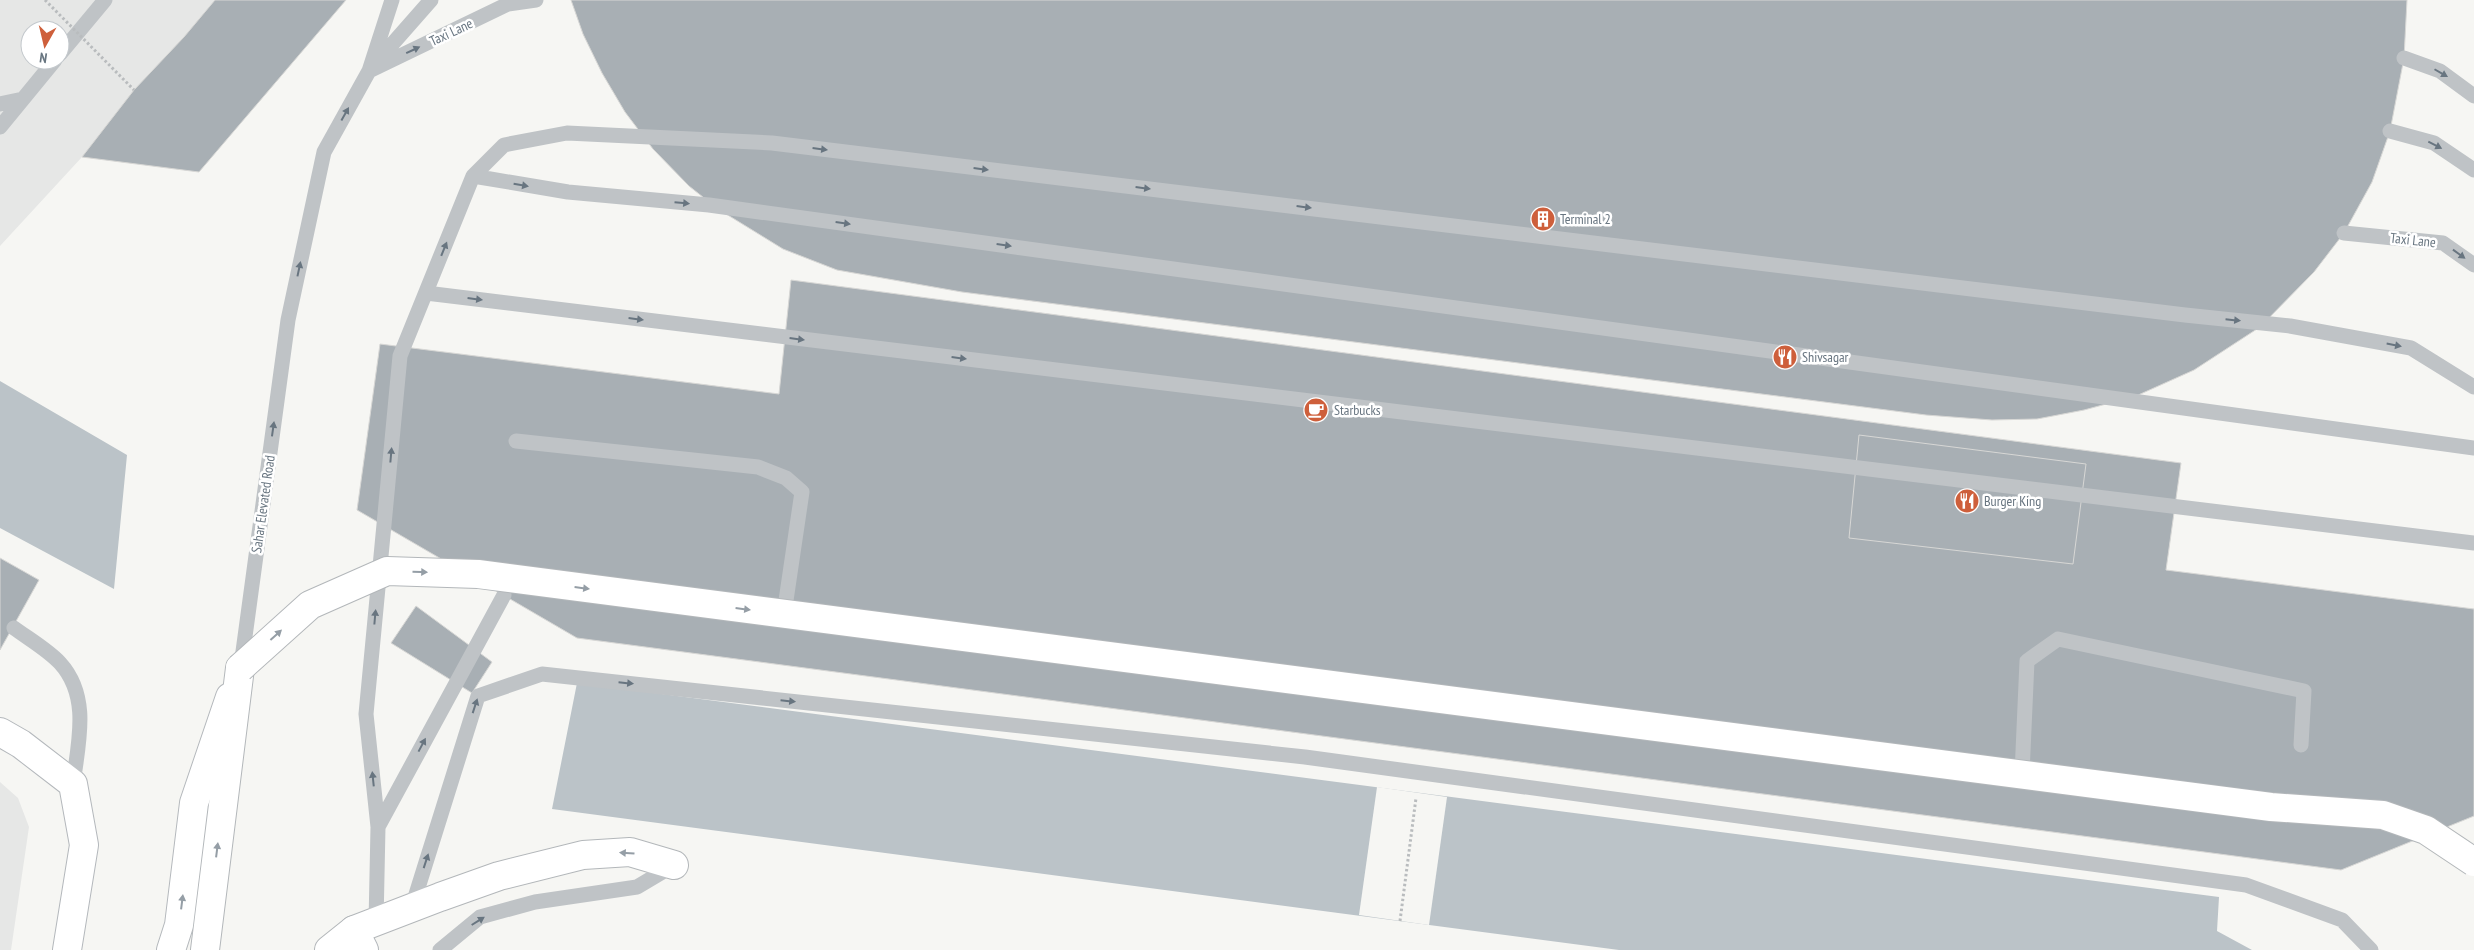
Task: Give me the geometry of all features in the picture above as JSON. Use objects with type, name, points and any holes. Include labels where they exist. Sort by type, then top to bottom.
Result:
[{"type":"main road","points":[[172,950],[179,925],[194,803],[240,668],[310,605],[387,571],[478,574],[2271,807],[2383,815],[2426,830],[2474,862]]},
{"type":"main road","name":"Sahar Elevated Road","points":[[204,950],[240,668]]},
{"type":"main road","points":[[0,732],[21,744],[73,784],[84,845],[67,950]]},
{"type":"main road","points":[[329,950],[365,934],[412,907],[500,876],[583,855],[630,852],[674,865]]},
{"type":"lane","points":[[70,42],[105,0]]},
{"type":"lane","points":[[369,71],[392,0]]},
{"type":"lane","points":[[369,71],[431,0]]},
{"type":"lane","name":"Taxi Lane","points":[[369,71],[508,4],[536,0]]},
{"type":"lane","points":[[2404,58],[2440,71],[2474,96]]},
{"type":"lane","points":[[0,127],[47,70]]},
{"type":"lane","name":"Sahar Elevated Road","points":[[240,668],[288,320],[324,152],[369,71]]},
{"type":"lane","points":[[0,104],[23,99]]},
{"type":"lane","points":[[2390,131],[2434,143],[2474,170]]},
{"type":"lane","points":[[365,934],[378,827],[366,714],[400,356],[473,176],[504,145],[566,133],[772,143],[2175,314],[2290,326],[2411,348],[2474,387]]},
{"type":"lane","points":[[473,176],[568,192],[728,208],[2474,448]]},
{"type":"lane","name":"Taxi Lane","points":[[2344,233],[2443,243],[2474,265]]},
{"type":"lane","points":[[426,293],[2474,543]]},
{"type":"lane","points":[[516,440],[758,467],[786,478],[802,492],[784,614]]},
{"type":"lane","points":[[378,827],[504,595]]},
{"type":"lane","points":[[14,628],[60,663],[76,688],[81,716],[73,784]]},
{"type":"lane","points":[[2022,774],[2027,661],[2058,639],[2304,691],[2301,745]]},
{"type":"lane","points":[[412,907],[478,696],[542,674],[1306,757],[2246,885],[2342,920],[2371,950]]},
{"type":"lane","points":[[440,950],[480,918],[535,902],[637,887],[674,865]]},
{"type":"path","points":[[45,0],[134,90]]},
{"type":"path","points":[[1400,921],[1417,792]]},
{"type":"shaded area","points":[[0,0],[346,0],[199,172],[82,157],[0,246]]},
{"type":"shaded area","points":[[0,381],[127,455],[114,589],[0,528]]},
{"type":"shaded area","points":[[577,683],[2219,897],[2217,931],[2252,950],[1619,950],[552,809]]},
{"type":"shaded area","points":[[0,782],[18,798],[29,827],[11,950],[0,950]]},
{"type":"pier","points":[[1377,787],[1447,797],[1429,925],[1359,915]]},
{"type":"building","points":[[215,0],[346,0],[199,172],[82,157],[134,90],[184,37]]},
{"type":"building","name":"Terminal 2","points":[[571,0],[2407,0],[2404,58],[2390,131],[2372,182],[2344,233],[2314,272],[2260,327],[2194,370],[2136,396],[2084,410],[2037,419],[1992,420],[1926,415],[962,292],[837,270],[783,249],[718,209],[689,186],[653,149],[625,112],[602,73],[583,34]]},
{"type":"building","points":[[791,280],[2181,463],[2166,570],[2474,609],[2474,816],[2341,870],[577,638],[357,510],[380,344],[779,394]]},
{"type":"building","name":"Burger King","points":[[1859,435],[2086,464],[2073,564],[1849,538]]},
{"type":"building","points":[[0,558],[39,580],[0,650]]},
{"type":"building","points":[[416,606],[492,662],[472,693],[391,643]]},
{"type":"place","name":"Terminal 2","points":[[1543,219]]},
{"type":"place","name":"Shivsagar","points":[[1785,357]]},
{"type":"place","name":"Starbucks","points":[[1316,410]]},
{"type":"place","name":"Burger King","points":[[1967,501]]}]
